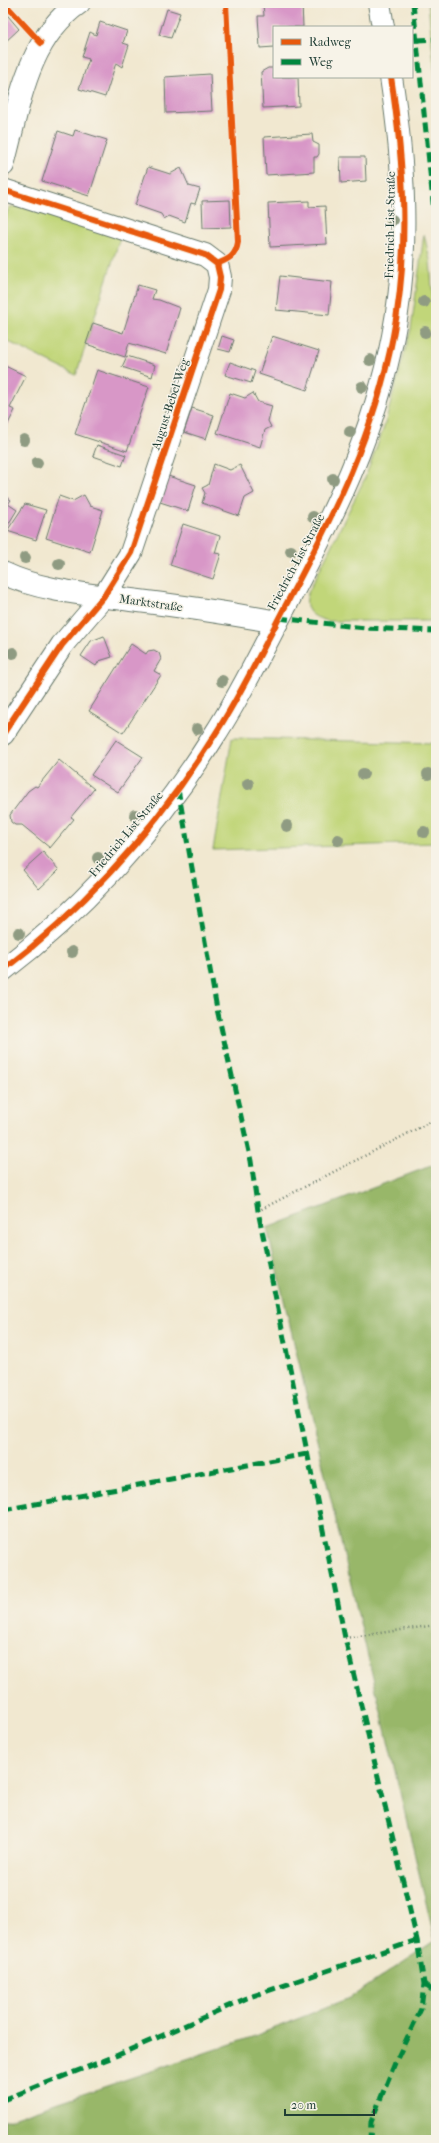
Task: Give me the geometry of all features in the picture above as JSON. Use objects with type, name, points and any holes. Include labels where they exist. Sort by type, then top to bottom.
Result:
[{"type":"street","points":[[3,165],[27,76],[33,60],[41,43],[50,31],[79,3]]},
{"type":"street","points":[[379,3],[383,26]]},
{"type":"street","name":"Friedrich-List-Straße","points":[[3,970],[85,898],[154,821],[215,735],[277,622],[349,480],[375,410],[393,336],[403,254],[404,195],[399,131],[391,78]]},
{"type":"street","name":"August-Bebel-Weg","points":[[3,190],[205,255],[217,264],[220,277],[219,290],[131,553],[104,596],[62,645],[3,734]]},
{"type":"street","name":"Marktstraße","points":[[3,573],[35,586],[277,622]]},
{"type":"path","points":[[258,1211],[436,1119]]},
{"type":"path","points":[[345,1638],[436,1625]]},
{"type":"green space","points":[[428,3],[436,3],[436,87]]},
{"type":"green space","points":[[20,206],[120,238],[76,375],[3,339],[3,225],[9,207]]},
{"type":"green space","points":[[424,234],[430,260],[436,346],[436,621],[328,621],[313,615],[310,612],[307,604],[308,593],[365,478],[384,427],[411,329]]},
{"type":"green space","points":[[232,738],[436,743],[436,843],[213,850]]},
{"type":"green space","points":[[436,1164],[436,2140],[3,2140],[3,2121],[252,2037],[350,1998],[435,1941],[267,1228]]},
{"type":"building","points":[[263,3],[302,3],[303,26],[273,26],[273,47],[260,48],[258,16],[264,16]]},
{"type":"building","points":[[167,9],[180,13],[171,38],[159,35]]},
{"type":"building","points":[[3,10],[19,29],[3,44]]},
{"type":"building","points":[[100,22],[127,31],[123,43],[129,45],[122,67],[116,63],[105,97],[79,89],[89,59],[82,57],[90,32],[96,35]]},
{"type":"building","points":[[268,68],[273,68],[273,78],[298,78],[299,106],[263,108],[261,72]]},
{"type":"building","points":[[210,74],[212,111],[166,113],[165,77]]},
{"type":"building","points":[[75,130],[107,140],[89,196],[42,181],[58,131],[73,136]]},
{"type":"building","points":[[312,134],[313,142],[319,145],[319,154],[317,157],[314,157],[314,172],[266,175],[264,137]]},
{"type":"building","points":[[340,157],[365,157],[366,181],[341,183]]},
{"type":"building","points":[[148,167],[170,174],[181,168],[189,186],[200,189],[195,204],[191,203],[185,222],[169,216],[164,219],[161,214],[135,205]]},
{"type":"building","points":[[230,200],[231,227],[203,228],[202,201]]},
{"type":"building","points":[[309,201],[309,207],[325,206],[327,244],[270,247],[268,203]]},
{"type":"building","points":[[280,276],[332,282],[329,315],[276,310]]},
{"type":"building","points":[[138,285],[155,290],[152,299],[180,308],[166,354],[129,343],[125,357],[86,344],[93,323],[123,333]]},
{"type":"building","points":[[222,336],[234,340],[230,352],[218,349]]},
{"type":"building","points":[[272,336],[319,351],[307,390],[259,374]]},
{"type":"building","points":[[127,356],[155,365],[152,377],[122,367]]},
{"type":"building","points":[[230,362],[255,371],[251,383],[225,375]]},
{"type":"building","points":[[3,365],[26,376],[10,408],[15,410],[5,430],[3,429]]},
{"type":"building","points":[[97,370],[149,387],[127,451],[75,434]]},
{"type":"building","points":[[230,393],[245,398],[253,393],[258,402],[272,406],[268,421],[271,427],[265,430],[260,447],[217,433]]},
{"type":"building","points":[[192,408],[214,415],[206,439],[184,432]]},
{"type":"building","points":[[97,445],[126,455],[122,466],[93,456]]},
{"type":"building","points":[[214,464],[230,470],[240,465],[254,493],[245,498],[239,516],[202,503],[205,493],[202,488],[208,485]]},
{"type":"building","points":[[168,476],[196,485],[188,511],[160,502]]},
{"type":"building","points":[[3,495],[11,500],[8,504],[17,510],[6,528],[3,526]]},
{"type":"building","points":[[84,495],[90,506],[103,510],[90,552],[46,538],[59,496],[73,501]]},
{"type":"building","points":[[25,504],[46,510],[36,540],[7,531]]},
{"type":"building","points":[[183,524],[220,536],[215,553],[221,554],[213,579],[170,565]]},
{"type":"building","points":[[104,636],[112,657],[99,661],[96,666],[81,656],[91,641]]},
{"type":"building","points":[[131,644],[146,654],[148,651],[154,650],[159,653],[161,659],[154,671],[161,675],[123,733],[89,711]]},
{"type":"building","points":[[116,740],[143,757],[118,792],[91,775]]},
{"type":"building","points":[[59,760],[94,789],[71,817],[74,819],[50,848],[22,825],[15,825],[11,822],[10,815],[28,791],[35,786],[37,787]]},
{"type":"building","points":[[43,852],[59,870],[39,889],[23,870]]},
{"type":"marked path","points":[[413,3],[436,232]]},
{"type":"marked path","points":[[417,40],[436,39]]},
{"type":"marked path","points":[[279,618],[365,628],[436,631]]},
{"type":"marked path","points":[[178,789],[217,1009],[251,1161],[258,1211],[345,1638],[417,1940],[424,1984],[421,2009],[395,2063],[371,2122],[370,2140]]},
{"type":"marked path","points":[[3,1510],[307,1454]]},
{"type":"marked path","points":[[3,2100],[118,2055],[247,1998],[417,1940]]},
{"type":"marked path","points":[[424,1984],[436,1993]]},
{"type":"cycle path","points":[[4,3],[41,43]]},
{"type":"cycle path","points":[[217,264],[234,254],[238,242],[226,3]]},
{"type":"cycle path","points":[[3,970],[64,919],[92,891],[145,832],[192,769],[234,703],[321,537],[351,473],[364,440],[385,372],[393,336],[402,271],[402,174],[396,109],[391,78]]},
{"type":"cycle path","points":[[3,190],[205,255],[217,264],[220,277],[219,290],[131,553],[104,596],[62,645],[3,734]]}]
